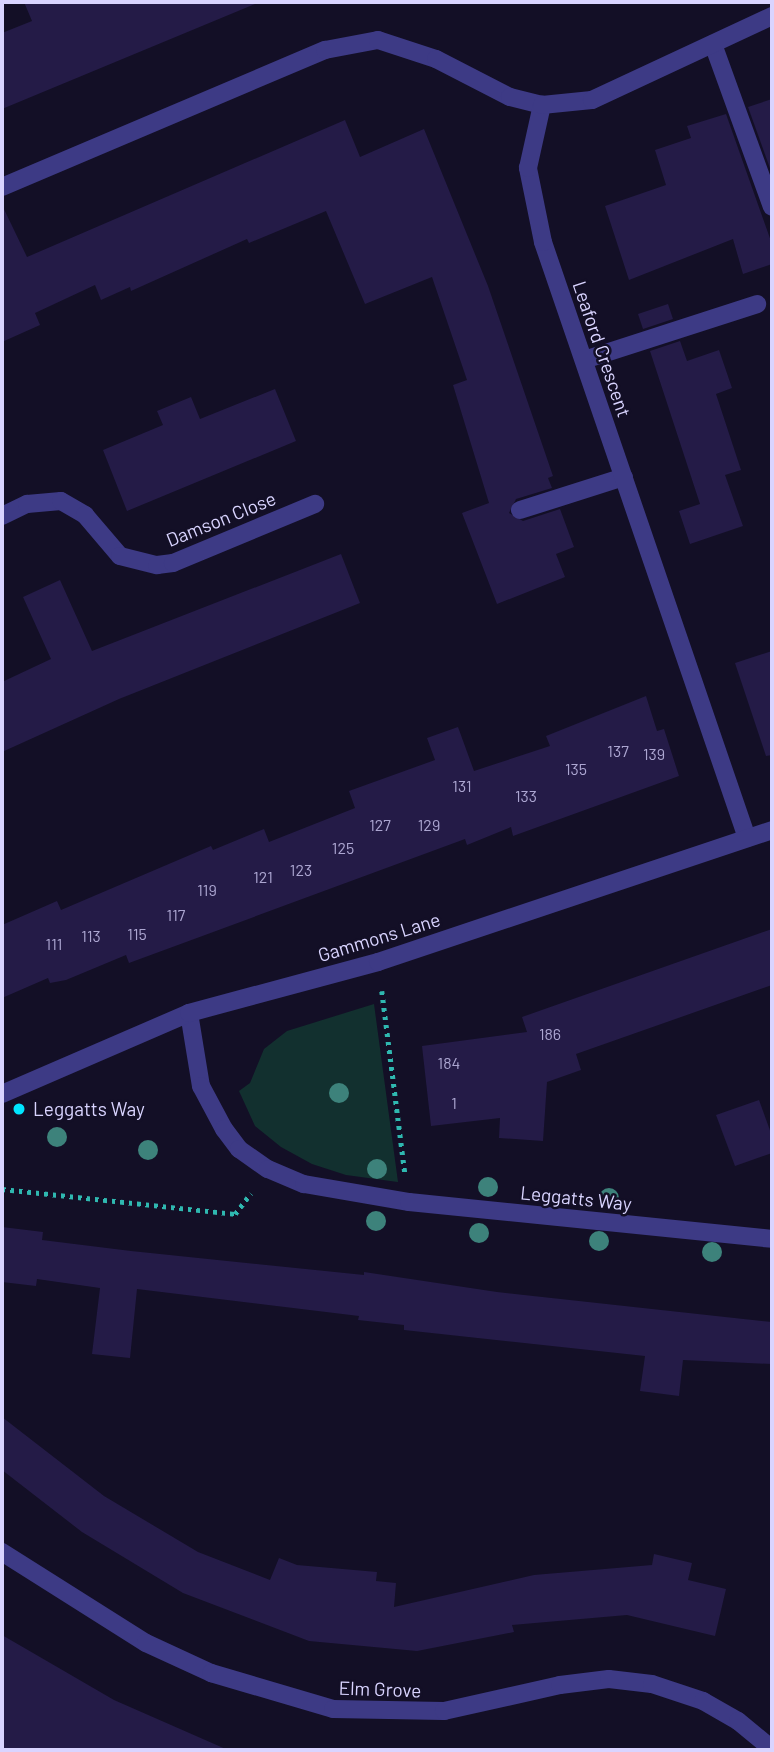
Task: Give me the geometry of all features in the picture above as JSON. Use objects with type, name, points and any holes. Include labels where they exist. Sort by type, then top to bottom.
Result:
[{"type":"street","points":[[2,187],[325,50],[378,40],[436,59],[510,97],[542,104],[592,100],[772,16]]},
{"type":"street","points":[[713,44],[772,207]]},
{"type":"street","name":"Leaford Crescent","points":[[542,104],[531,143],[531,199],[747,838]]},
{"type":"street","points":[[584,360],[757,304]]},
{"type":"street","points":[[520,510],[624,477]]},
{"type":"street","name":"Damson Close","points":[[2,516],[27,504],[61,501],[85,515],[120,556],[157,565],[173,563],[315,504]]},
{"type":"street","name":"Gammons Lane","points":[[2,1094],[189,1013],[378,962],[772,830]]},
{"type":"street","name":"Leggatts Way","points":[[189,1013],[201,1086],[231,1139],[268,1169],[304,1184],[409,1202],[772,1239]]},
{"type":"street","name":"Elm Grove","points":[[2,1552],[146,1643],[211,1673],[309,1703],[333,1709],[444,1711],[560,1685],[608,1679],[652,1684],[703,1701],[738,1721],[772,1749]]},
{"type":"path","points":[[378,962],[409,1202]]},
{"type":"path","points":[[2,1189],[235,1214],[268,1169]]},
{"type":"green space","points":[[374,1004],[398,1182],[346,1175],[312,1164],[281,1147],[255,1126],[239,1091],[250,1083],[264,1049],[287,1031]]},
{"type":"building","points":[[24,2],[255,4],[2,109],[2,33],[32,21]]},
{"type":"building","points":[[772,99],[772,170],[771,171],[748,107]]},
{"type":"building","points":[[726,114],[772,244],[772,264],[743,274],[733,239],[629,280],[605,206],[666,185],[655,150],[691,138],[687,126]]},
{"type":"building","points":[[345,120],[360,157],[424,129],[488,286],[553,476],[548,478],[552,488],[516,499],[509,513],[523,521],[560,509],[574,547],[556,554],[565,577],[497,604],[462,513],[489,503],[453,385],[467,380],[432,277],[365,304],[326,211],[249,243],[247,239],[131,291],[130,287],[101,300],[95,285],[35,313],[40,325],[2,342],[2,205],[27,257]]},
{"type":"building","points":[[668,304],[673,319],[643,329],[638,314]]},
{"type":"building","points":[[680,341],[687,361],[719,350],[732,388],[716,394],[741,470],[725,475],[743,526],[690,544],[679,511],[700,504],[650,351]]},
{"type":"building","points":[[275,389],[296,441],[127,511],[103,450],[163,425],[157,411],[191,397],[200,419]]},
{"type":"building","points":[[341,554],[360,603],[119,699],[2,752],[2,682],[51,659],[23,597],[60,580],[92,651]]},
{"type":"building","points":[[772,651],[772,755],[766,756],[735,663]]},
{"type":"building","points":[[646,696],[657,731],[664,729],[679,776],[513,836],[511,827],[467,845],[465,839],[129,963],[126,955],[66,980],[50,983],[48,978],[2,998],[2,925],[57,901],[61,910],[211,846],[213,850],[264,829],[269,842],[355,808],[349,791],[435,760],[427,738],[458,727],[474,771],[550,746],[546,736]]},
{"type":"building","points":[[772,929],[772,985],[576,1054],[581,1070],[547,1082],[543,1141],[499,1138],[500,1118],[431,1126],[422,1046],[527,1032],[522,1017]]},
{"type":"building","points":[[759,1100],[772,1136],[772,1153],[735,1166],[716,1115]]},
{"type":"building","points":[[2,1227],[43,1232],[42,1240],[131,1251],[364,1275],[364,1272],[497,1292],[772,1322],[772,1364],[683,1360],[679,1396],[640,1391],[645,1356],[404,1330],[404,1325],[358,1320],[359,1316],[137,1289],[130,1358],[92,1354],[100,1288],[37,1279],[36,1286],[2,1282]]},
{"type":"building","points":[[2,1417],[104,1496],[198,1552],[270,1580],[279,1558],[297,1565],[377,1572],[376,1581],[396,1583],[394,1607],[534,1575],[652,1565],[654,1554],[692,1563],[688,1580],[726,1589],[715,1636],[627,1615],[512,1625],[514,1632],[417,1651],[309,1641],[183,1593],[82,1532],[2,1470]]},
{"type":"building","points":[[2,1635],[114,1700],[228,1750],[2,1750]]},
{"type":"place","name":"Leggatts Way","points":[[19,1109]]}]
